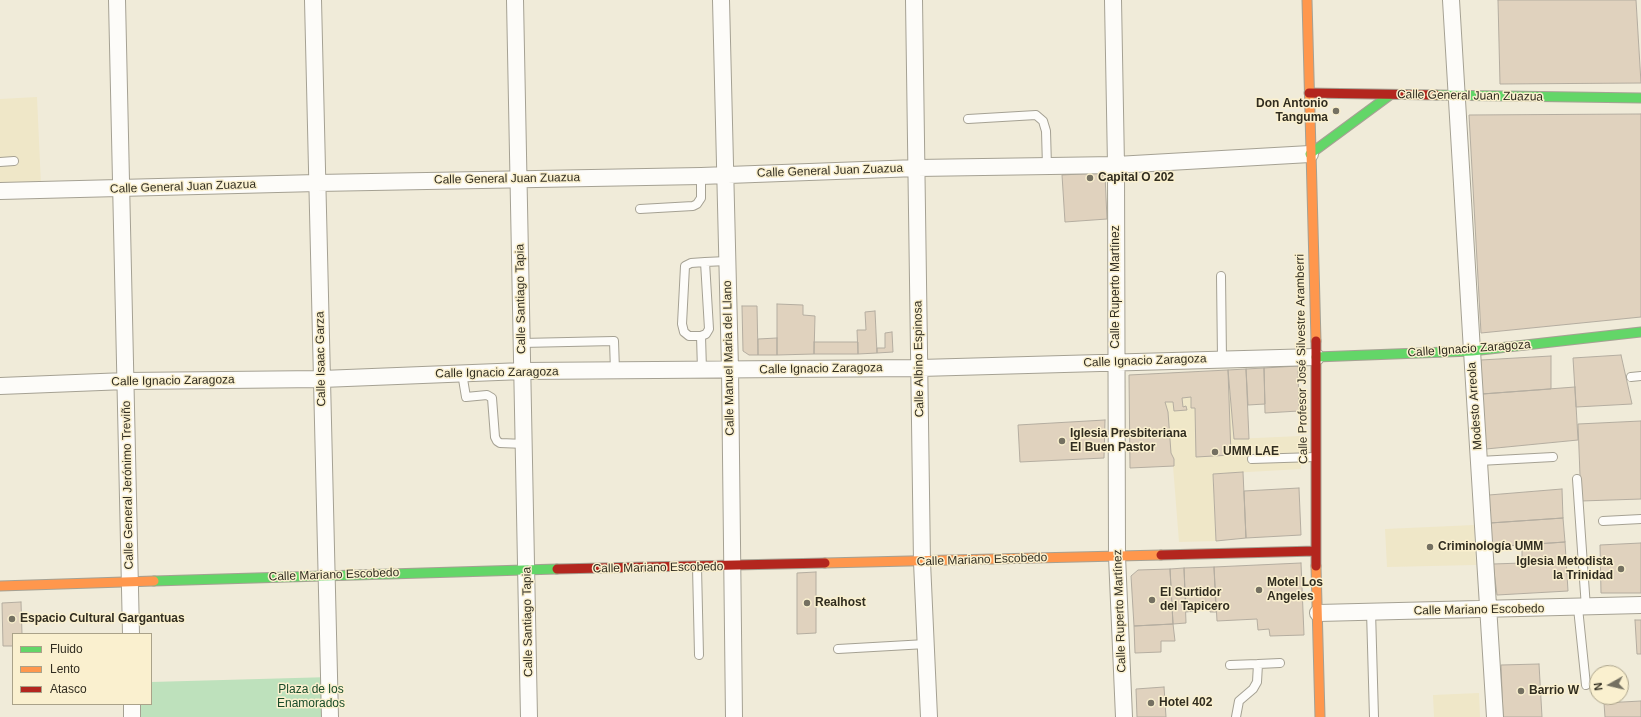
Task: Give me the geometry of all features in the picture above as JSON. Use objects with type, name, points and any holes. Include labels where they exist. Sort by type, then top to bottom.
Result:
[{"type":"main road","name":"Calle Profesor José Silvestre Aramberri","points":[[1307,0],[1316,357],[1316,551],[1320,717]]},
{"type":"main road","points":[[1309,93],[1390,95]]},
{"type":"main road","name":"Calle General Juan Zuazua","points":[[1310,154],[1390,95],[1641,98]]},
{"type":"main road","name":"Calle Ignacio Zaragoza","points":[[1316,357],[1472,351],[1641,332]]},
{"type":"main road","name":"Calle Mariano Escobedo","points":[[0,586],[130,583],[327,575],[922,562],[1316,551]]},
{"type":"street","name":"Calle General Jerónimo Treviño","points":[[117,0],[131,633]]},
{"type":"street","name":"Calle Isaac Garza","points":[[313,0],[330,717]]},
{"type":"street","name":"Calle Santiago Tapia","points":[[515,0],[529,717]]},
{"type":"street","name":"Calle Manuel Maria del Llano","points":[[721,0],[730,369],[734,717]]},
{"type":"street","name":"Calle Albino Espinosa","points":[[914,0],[922,562],[929,717]]},
{"type":"street","name":"Calle Ruperto Martínez","points":[[1113,0],[1116,165],[1117,556],[1124,717]]},
{"type":"street","name":"Modesto Arreola","points":[[1451,0],[1495,717]]},
{"type":"street","name":"Calle General Juan Zuazua","points":[[0,191],[317,183],[701,176],[917,168],[1048,167],[1116,165],[1310,154]]},
{"type":"street","name":"Calle Ignacio Zaragoza","points":[[0,386],[126,381],[322,379],[523,371],[920,368],[1316,357]]},
{"type":"street","name":"Calle Mariano Escobedo","points":[[1318,613],[1641,606]]},
{"type":"street","points":[[132,705],[132,717]]},
{"type":"lane","points":[[968,119],[1036,116],[1043,121],[1046,131],[1048,167]]},
{"type":"lane","points":[[0,162],[14,161]]},
{"type":"lane","points":[[640,209],[693,206],[697,204],[701,198],[701,176]]},
{"type":"lane","points":[[705,262],[709,326],[708,332],[701,336],[689,336],[683,330],[685,266],[688,264],[705,262],[727,261]]},
{"type":"lane","points":[[1221,276],[1222,359]]},
{"type":"lane","points":[[701,336],[702,370]]},
{"type":"lane","points":[[522,343],[614,341],[615,371]]},
{"type":"lane","points":[[462,374],[466,397],[487,394],[492,398],[495,437],[497,440],[500,443],[524,444]]},
{"type":"lane","points":[[1631,376],[1641,376]]},
{"type":"lane","points":[[1252,459],[1315,457]]},
{"type":"lane","points":[[1479,461],[1553,458]]},
{"type":"lane","points":[[1577,480],[1586,685]]},
{"type":"lane","points":[[1603,521],[1641,519]]},
{"type":"lane","points":[[697,567],[699,654]]},
{"type":"lane","points":[[1371,611],[1374,717]]},
{"type":"lane","points":[[838,649],[926,644]]},
{"type":"lane","points":[[1230,665],[1280,663]]},
{"type":"lane","points":[[1236,717],[1239,701],[1253,689],[1257,682],[1258,664]]},
{"type":"shaded area","points":[[37,97],[41,185],[0,187],[0,99]]},
{"type":"shaded area","name":"UMM LAE","points":[[1228,370],[1234,439],[1300,436],[1301,469],[1213,474],[1216,541],[1179,542],[1173,466],[1130,468],[1129,375]]},
{"type":"shaded area","name":"Criminología UMM","points":[[1474,525],[1476,565],[1387,567],[1385,529]]},
{"type":"shaded area","points":[[1479,693],[1480,717],[1434,717],[1433,695]]},
{"type":"green space","name":"Plaza de los Enamorados","points":[[331,677],[331,717],[132,717],[132,705],[152,705],[152,682]]},
{"type":"building","points":[[1498,0],[1636,0],[1641,83],[1500,84]]},
{"type":"building","points":[[1641,114],[1641,317],[1481,333],[1469,115]]},
{"type":"building","points":[[1098,173],[1098,176],[1105,175],[1107,219],[1065,222],[1062,175]]},
{"type":"building","points":[[777,304],[803,305],[803,315],[815,316],[814,354],[777,355]]},
{"type":"building","points":[[742,306],[757,306],[758,355],[749,355],[743,351]]},
{"type":"building","points":[[875,311],[877,353],[858,354],[857,330],[866,330],[865,312]]},
{"type":"building","points":[[892,332],[893,352],[877,353],[877,348],[885,348],[885,333]]},
{"type":"building","points":[[777,338],[777,355],[758,355],[758,339]]},
{"type":"building","points":[[814,342],[858,342],[858,354],[814,354]]},
{"type":"building","points":[[1621,355],[1632,404],[1576,407],[1573,358]]},
{"type":"building","points":[[1551,356],[1551,389],[1482,394],[1481,360]]},
{"type":"building","points":[[1298,366],[1299,411],[1265,413],[1264,368]]},
{"type":"building","points":[[1264,368],[1265,404],[1248,405],[1246,369]]},
{"type":"building","points":[[1246,369],[1249,439],[1234,439],[1228,370]]},
{"type":"building","points":[[1228,370],[1231,455],[1196,457],[1195,408],[1191,408],[1191,397],[1182,398],[1183,407],[1186,406],[1187,410],[1174,411],[1173,402],[1165,402],[1168,412],[1171,453],[1174,459],[1174,466],[1130,468],[1129,375]]},
{"type":"building","points":[[1575,387],[1578,440],[1486,449],[1482,394]]},
{"type":"building","name":"Iglesia Presbiteriana El Buen Pastor","points":[[1105,420],[1104,458],[1020,462],[1018,425]]},
{"type":"building","points":[[1641,421],[1641,499],[1581,501],[1578,424]]},
{"type":"building","points":[[1243,472],[1246,538],[1216,541],[1213,474]]},
{"type":"building","points":[[1299,488],[1301,535],[1246,538],[1244,491]]},
{"type":"building","points":[[1562,489],[1563,518],[1490,523],[1489,495]]},
{"type":"building","points":[[1563,518],[1565,542],[1491,547],[1490,523]]},
{"type":"building","points":[[1565,542],[1568,591],[1497,595],[1493,564],[1522,563],[1522,545]]},
{"type":"building","name":"Iglesia Metodista la Trinidad","points":[[1641,543],[1641,593],[1601,593],[1600,545]]},
{"type":"building","name":"Motel Los Angeles","points":[[1301,563],[1304,635],[1270,636],[1269,629],[1258,630],[1257,619],[1217,621],[1214,567]]},
{"type":"building","points":[[1214,567],[1216,612],[1210,612],[1210,604],[1194,605],[1194,611],[1186,612],[1184,568]]},
{"type":"building","points":[[1184,568],[1186,623],[1173,624],[1170,569]]},
{"type":"building","name":"El Surtidor del Tapicero","points":[[1170,569],[1173,624],[1134,626],[1131,576],[1138,570]]},
{"type":"building","name":"Realhost","points":[[816,572],[816,633],[797,634],[797,573]]},
{"type":"building","name":"Espacio Cultural Gargantuas","points":[[21,602],[22,633],[12,633],[12,646],[3,646],[2,603]]},
{"type":"building","points":[[1635,620],[1641,620],[1641,654],[1637,654]]},
{"type":"building","points":[[1173,624],[1175,641],[1161,641],[1161,652],[1135,653],[1134,626]]},
{"type":"building","name":"Barrio W","points":[[1539,664],[1542,717],[1503,717],[1501,665]]},
{"type":"building","name":"Hotel 402","points":[[1164,687],[1166,717],[1137,717],[1136,689]]},
{"type":"building","name":"Barrio W","points":[[1641,701],[1641,717],[1605,717],[1604,705],[1629,705],[1629,702]]},
{"type":"traffic: fast","points":[[1310,154],[1390,95]]},
{"type":"traffic: fast","points":[[1436,95],[1641,98]]},
{"type":"traffic: fast","points":[[1316,357],[1472,351],[1641,332]]},
{"type":"traffic: fast","points":[[154,581],[557,569]]},
{"type":"traffic: slow","points":[[1307,0],[1316,341]]},
{"type":"traffic: slow","points":[[825,563],[1161,555]]},
{"type":"traffic: slow","points":[[1316,566],[1320,717]]},
{"type":"traffic: slow","points":[[0,586],[154,581]]},
{"type":"traffic: jam","points":[[1309,93],[1436,95]]},
{"type":"traffic: jam","points":[[1316,341],[1316,566]]},
{"type":"traffic: jam","points":[[1161,555],[1316,551]]},
{"type":"traffic: jam","points":[[557,569],[825,563]]},
{"type":"place","name":"Don Antonio Tanguma","points":[[1336,111]]},
{"type":"place","name":"Capital O 202","points":[[1090,178]]},
{"type":"place","name":"Iglesia Presbiteriana El Buen Pastor","points":[[1062,441]]},
{"type":"place","name":"UMM LAE","points":[[1215,452]]},
{"type":"place","name":"Criminología UMM","points":[[1430,547]]},
{"type":"place","name":"Iglesia Metodista la Trinidad","points":[[1621,569]]},
{"type":"place","name":"Motel Los Angeles","points":[[1259,590]]},
{"type":"place","name":"El Surtidor del Tapicero","points":[[1152,600]]},
{"type":"place","name":"Realhost","points":[[807,603]]},
{"type":"place","name":"Espacio Cultural Gargantuas","points":[[12,619]]},
{"type":"place","name":"Barrio W","points":[[1521,691]]},
{"type":"place","name":"Hotel 402","points":[[1151,703]]}]
